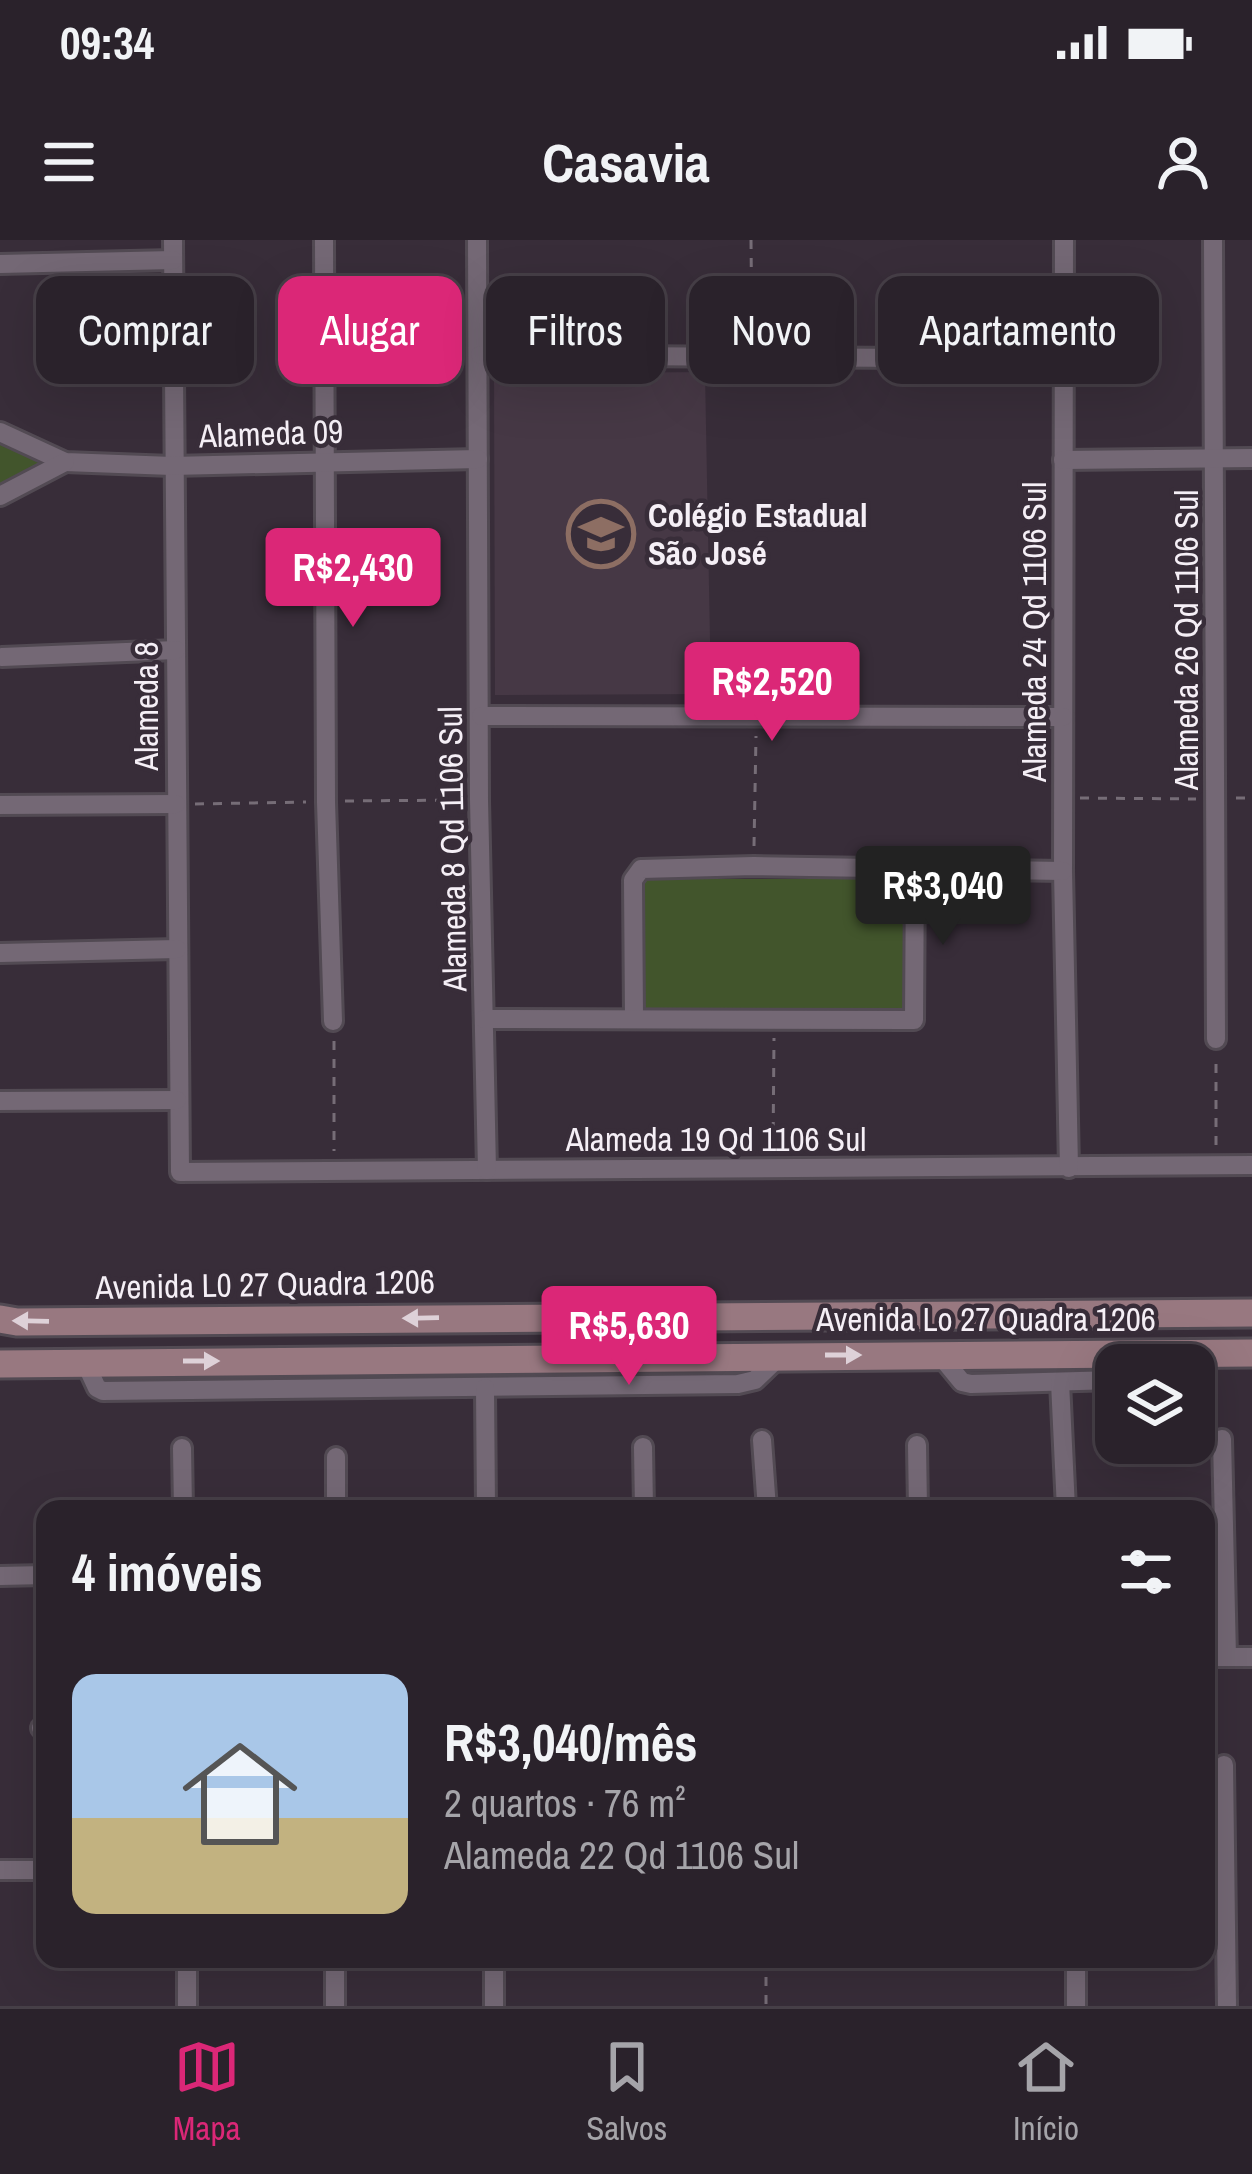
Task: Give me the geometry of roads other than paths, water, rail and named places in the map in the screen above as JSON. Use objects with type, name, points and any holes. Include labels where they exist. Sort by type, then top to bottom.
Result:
[{"type":"main road","name":"Avenida L0 27 Quadra 1206","points":[[0,1319],[1252,1313]]},
{"type":"main road","name":"Avenida Lo 27 Quadra 1206","points":[[1215,1355],[1252,1353]]},
{"type":"main road","name":"Avenida Lo 27 Quadra 1206","points":[[0,1364],[939,1354],[1095,1358]]},
{"type":"street","points":[[324,240],[326,802],[334,1021]]},
{"type":"street","name":"Alameda 8 Qd 1106 Sul","points":[[477,240],[488,1170]]},
{"type":"street","name":"Alameda 24 Qd 1106 Sul","points":[[1064,240],[1064,276]]},
{"type":"street","name":"Alameda 26 Qd 1106 Sul","points":[[1213,240],[1216,1039]]},
{"type":"street","points":[[0,264],[173,250]]},
{"type":"street","name":"Alameda 8","points":[[173,250],[180,1172]]},
{"type":"street","points":[[480,356],[878,359]]},
{"type":"street","name":"Alameda 24 Qd 1106 Sul","points":[[1063,384],[1063,871],[1069,1168]]},
{"type":"street","points":[[0,432],[65,461]]},
{"type":"street","points":[[1063,460],[1252,458]]},
{"type":"street","name":"Alameda 09","points":[[65,461],[172,466],[478,459]]},
{"type":"street","points":[[0,496],[65,461]]},
{"type":"street","points":[[2,657],[176,650]]},
{"type":"street","points":[[481,716],[1063,717]]},
{"type":"street","points":[[0,805],[176,804]]},
{"type":"street","points":[[484,1019],[914,1020],[916,868]]},
{"type":"street","points":[[634,1017],[635,872],[641,869],[1063,871]]},
{"type":"street","points":[[0,953],[177,949]]},
{"type":"street","points":[[0,1101],[177,1100]]},
{"type":"street","name":"Alameda 19 Qd 1106 Sul","points":[[180,1172],[1252,1165]]},
{"type":"street","points":[[939,1354],[962,1382],[1095,1381]]},
{"type":"street","points":[[85,1362],[97,1388],[103,1390],[425,1389],[738,1384],[755,1380],[781,1355]]},
{"type":"street","points":[[424,1358],[425,1389]]},
{"type":"street","points":[[374,1359],[377,1389]]},
{"type":"street","points":[[1060,1382],[1066,1500]]},
{"type":"street","points":[[485,1388],[486,1500]]},
{"type":"street","points":[[1222,1439],[1227,1657]]},
{"type":"street","points":[[762,1440],[766,1500]]},
{"type":"street","points":[[917,1445],[918,1500]]},
{"type":"street","points":[[643,1447],[644,1500]]},
{"type":"street","points":[[182,1448],[183,1500]]},
{"type":"street","points":[[336,1457],[336,1500]]},
{"type":"street","points":[[0,1576],[36,1575]]},
{"type":"street","points":[[1215,1657],[1252,1657]]},
{"type":"street","points":[[1223,1765],[1226,2006]]},
{"type":"street","points":[[0,1870],[36,1870]]},
{"type":"street","points":[[187,1968],[187,2006]]},
{"type":"street","points":[[334,1968],[335,2006]]},
{"type":"street","points":[[494,1968],[494,2006]]},
{"type":"street","points":[[1076,1968],[1076,2006]]},
{"type":"place","name":"Colégio Estadual São José","points":[[601,534]]}]
